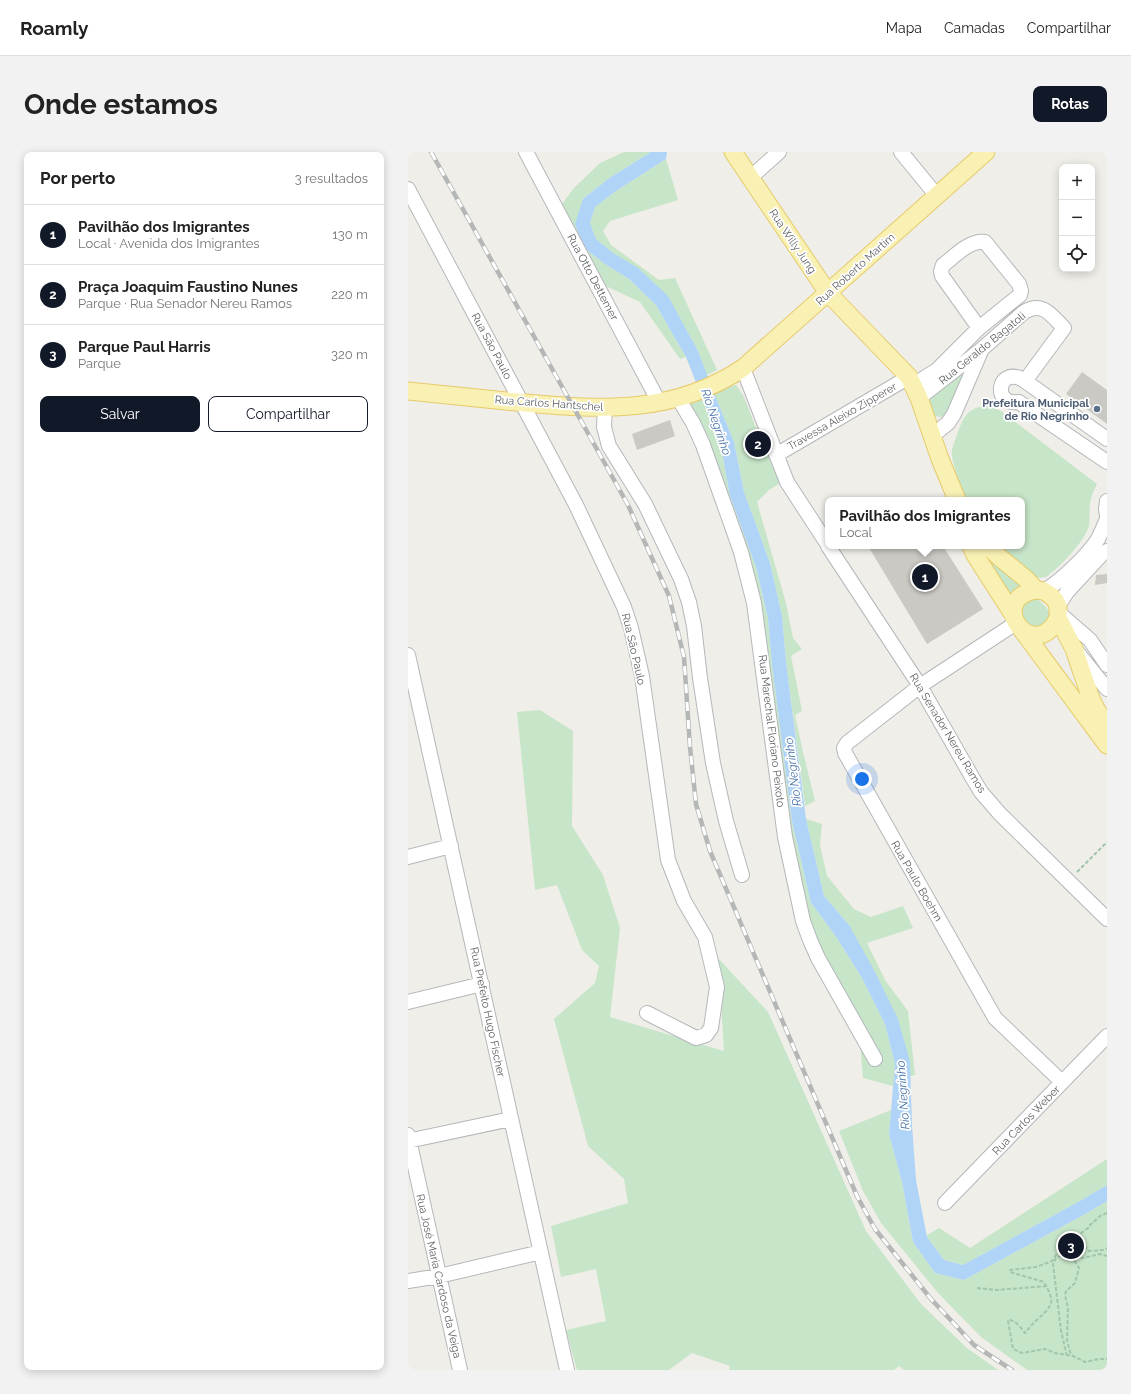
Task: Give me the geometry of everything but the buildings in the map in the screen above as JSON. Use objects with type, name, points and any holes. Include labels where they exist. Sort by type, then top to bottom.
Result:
[{"type":"main road","name":"Rua Willy Jung","points":[[733,152],[828,293],[914,386]]},
{"type":"main road","name":"Rua Roberto Martim","points":[[683,397],[721,381],[743,368],[986,152]]},
{"type":"main road","points":[[914,386],[956,497]]},
{"type":"main road","name":"Rua Carlos Hantschel","points":[[408,391],[574,407],[605,408],[629,407],[683,397]]},
{"type":"main road","points":[[973,549],[1017,623],[1107,745]]},
{"type":"main road","points":[[991,549],[1026,579],[1055,600],[1058,612],[1074,649],[1091,699],[1107,726]]},
{"type":"main road","points":[[1040,590],[1028,591],[1021,595],[1016,601],[1014,608],[1017,623],[1030,634],[1039,635],[1047,632],[1054,626],[1058,612]]},
{"type":"street","name":"Rua Otto Dettemer","points":[[526,152],[659,402]]},
{"type":"street","points":[[750,178],[779,152]]},
{"type":"street","points":[[901,152],[937,196]]},
{"type":"street","name":"Rua São Paulo","points":[[408,189],[522,402],[608,572],[629,621],[642,676],[668,860],[684,901],[704,937],[717,987],[710,1028],[706,1035],[696,1038],[647,1013]]},
{"type":"street","points":[[914,386],[937,370],[979,328],[1020,295],[1021,290],[1019,284],[985,242],[980,241],[973,242],[943,266],[941,271],[942,276],[979,328]]},
{"type":"street","name":"Rua Geraldo Bagatoli","points":[[914,386],[982,349],[1024,312],[1031,308],[1038,308],[1046,310],[1064,328],[1025,381]]},
{"type":"street","points":[[932,436],[948,423],[954,414],[982,349]]},
{"type":"street","name":"Rua Senador Nereu Ramos","points":[[743,368],[787,482],[825,541]]},
{"type":"street","points":[[1107,439],[1017,376],[1006,378],[1002,382],[1000,388],[1001,393],[1008,402],[1019,402],[1107,462]]},
{"type":"street","name":"Travessa Aleixo Zipperer","points":[[776,455],[914,386]]},
{"type":"street","name":"Rua Marechal Floriano Peixoto","points":[[683,397],[703,446],[741,552],[754,603],[786,837],[803,921],[818,958],[875,1059]]},
{"type":"street","points":[[605,408],[604,427],[610,446],[645,504],[681,579],[689,602],[694,626],[700,678],[713,763],[726,821],[742,875]]},
{"type":"street","points":[[1040,590],[1052,587],[1093,546],[1107,518],[1107,501]]},
{"type":"street","name":"Rua Senador Nereu Ramos","points":[[830,549],[920,686],[982,792],[1000,814],[1107,919]]},
{"type":"street","points":[[1107,551],[1102,554],[1067,592],[1058,612],[1090,640],[1107,665]]},
{"type":"street","name":"Rua Paulo Boehm","points":[[1017,623],[920,686],[847,743],[844,748],[845,753],[995,1018],[1062,1082]]},
{"type":"street","points":[[1074,649],[1107,689]]},
{"type":"street","name":"Rua Prefeito Hugo Fischer","points":[[408,654],[414,707],[451,846],[567,1370]]},
{"type":"street","points":[[408,857],[451,846]]},
{"type":"street","points":[[408,1002],[482,984]]},
{"type":"street","name":"Rua Carlos Weber","points":[[945,1203],[1107,1036]]},
{"type":"street","points":[[408,1139],[511,1119]]},
{"type":"street","name":"Rua José Maria Cardoso da Veiga","points":[[408,1139],[460,1370]]},
{"type":"street","points":[[408,1281],[439,1276],[540,1252]]},
{"type":"path","points":[[1068,881],[1107,842]]},
{"type":"path","points":[[1107,1213],[1100,1216],[1088,1226],[1088,1228],[1060,1249],[1052,1261],[1036,1267],[1010,1270],[1010,1272],[1044,1282],[1049,1289],[1052,1304],[1048,1310],[1024,1333],[1012,1320],[1008,1320],[1013,1349],[1022,1353],[1045,1349],[1067,1356],[1073,1356],[1085,1362],[1107,1359]]},
{"type":"path","points":[[1076,1237],[1089,1251],[1104,1250],[1107,1248]]},
{"type":"path","points":[[1068,1244],[1070,1254],[1079,1268],[1075,1283],[1065,1294],[1068,1308],[1067,1340],[1070,1352],[1073,1356]]},
{"type":"path","points":[[1067,1356],[1061,1331],[1052,1266],[1056,1258],[1066,1253],[1083,1258],[1100,1254],[1107,1256]]},
{"type":"path","points":[[977,1288],[997,1290],[1046,1286]]},
{"type":"green space","points":[[624,152],[651,152],[608,179],[583,199],[584,248],[605,264],[629,279],[656,305],[686,357],[680,359],[640,302],[595,281],[557,211],[573,189],[600,163]]},
{"type":"green space","points":[[666,159],[678,200],[610,221],[603,231],[611,245],[659,280],[675,278],[717,370],[707,375],[698,351],[683,324],[613,253],[596,239],[590,223],[595,207],[616,191]]},
{"type":"green space","points":[[970,361],[946,416],[940,417],[933,415],[927,404],[929,398]]},
{"type":"green space","points":[[736,385],[744,397],[759,436],[780,483],[769,490],[757,502],[786,603],[793,638],[802,649],[791,656],[802,711],[795,715],[815,801],[805,806],[786,662],[782,616],[770,563],[744,492],[734,442],[713,391]]},
{"type":"green space","points":[[701,397],[721,446],[730,496],[756,567],[768,618],[772,664],[792,821],[811,903],[835,935],[862,978],[885,1024],[895,1064],[893,1086],[863,1078],[859,1030],[803,921],[754,603],[682,405]]},
{"type":"green space","points":[[979,407],[992,407],[1001,411],[1097,484],[1090,501],[1089,526],[1086,532],[1071,554],[1046,577],[1036,578],[999,549],[1025,549],[1025,497],[965,497],[954,467],[952,450],[963,419],[973,409]]},
{"type":"green space","points":[[982,549],[984,549],[1022,582],[1008,598],[990,574]]},
{"type":"green space","points":[[1034,597],[1045,606],[1051,617],[1042,627],[1029,627],[1018,615],[1023,604]]},
{"type":"green space","points":[[540,710],[573,731],[572,826],[603,875],[620,928],[610,1017],[724,1051],[718,958],[768,1012],[866,1231],[921,1304],[967,1348],[998,1370],[904,1370],[899,1366],[894,1370],[729,1370],[730,1366],[692,1353],[669,1370],[577,1370],[566,1330],[606,1321],[596,1269],[561,1277],[551,1226],[628,1203],[624,1179],[588,1146],[554,1019],[595,983],[599,966],[582,950],[557,885],[535,890],[517,712]]},
{"type":"green space","points":[[806,819],[822,824],[820,845],[827,876],[854,909],[871,917],[903,906],[913,928],[867,943],[885,980],[908,1011],[915,1075],[910,1076],[910,1062],[849,925],[824,896]]},
{"type":"green space","points":[[891,1110],[889,1134],[902,1182],[913,1242],[935,1273],[964,1280],[1107,1201],[1107,1370],[1027,1370],[981,1337],[938,1293],[881,1223],[863,1191],[839,1131]]},
{"type":"green space","points":[[1107,1159],[1107,1185],[963,1265],[944,1260],[926,1236],[939,1228],[970,1248]]},
{"type":"water","name":"Rio Negrinho","points":[[651,152],[667,152],[666,159],[616,191],[595,207],[590,223],[596,239],[613,253],[638,268],[668,296],[698,351],[734,442],[744,492],[770,563],[782,616],[786,662],[806,819],[824,896],[849,925],[875,972],[898,1019],[910,1062],[912,1125],[916,1180],[927,1237],[944,1260],[963,1265],[1107,1185],[1107,1201],[964,1280],[935,1273],[913,1242],[902,1182],[889,1134],[895,1064],[885,1024],[862,978],[835,935],[811,903],[792,821],[772,664],[768,618],[756,567],[730,496],[721,446],[686,357],[656,305],[629,279],[605,264],[584,248],[575,224],[583,199],[608,179]]},
{"type":"railway","points":[[431,152],[628,505],[669,596],[684,657],[690,747],[696,804],[710,851],[857,1196],[875,1229],[931,1299],[974,1345],[1012,1370]]},
{"type":"place","name":"Prefeitura Municipal de Rio Negrinho","points":[[1097,409]]},
{"type":"place","name":"Praça Joaquim Faustino Nunes","points":[[758,444]]},
{"type":"place","name":"Pavilhão dos Imigrantes","points":[[925,577]]},
{"type":"place","name":"Parque Paul Harris","points":[[1071,1246]]}]
